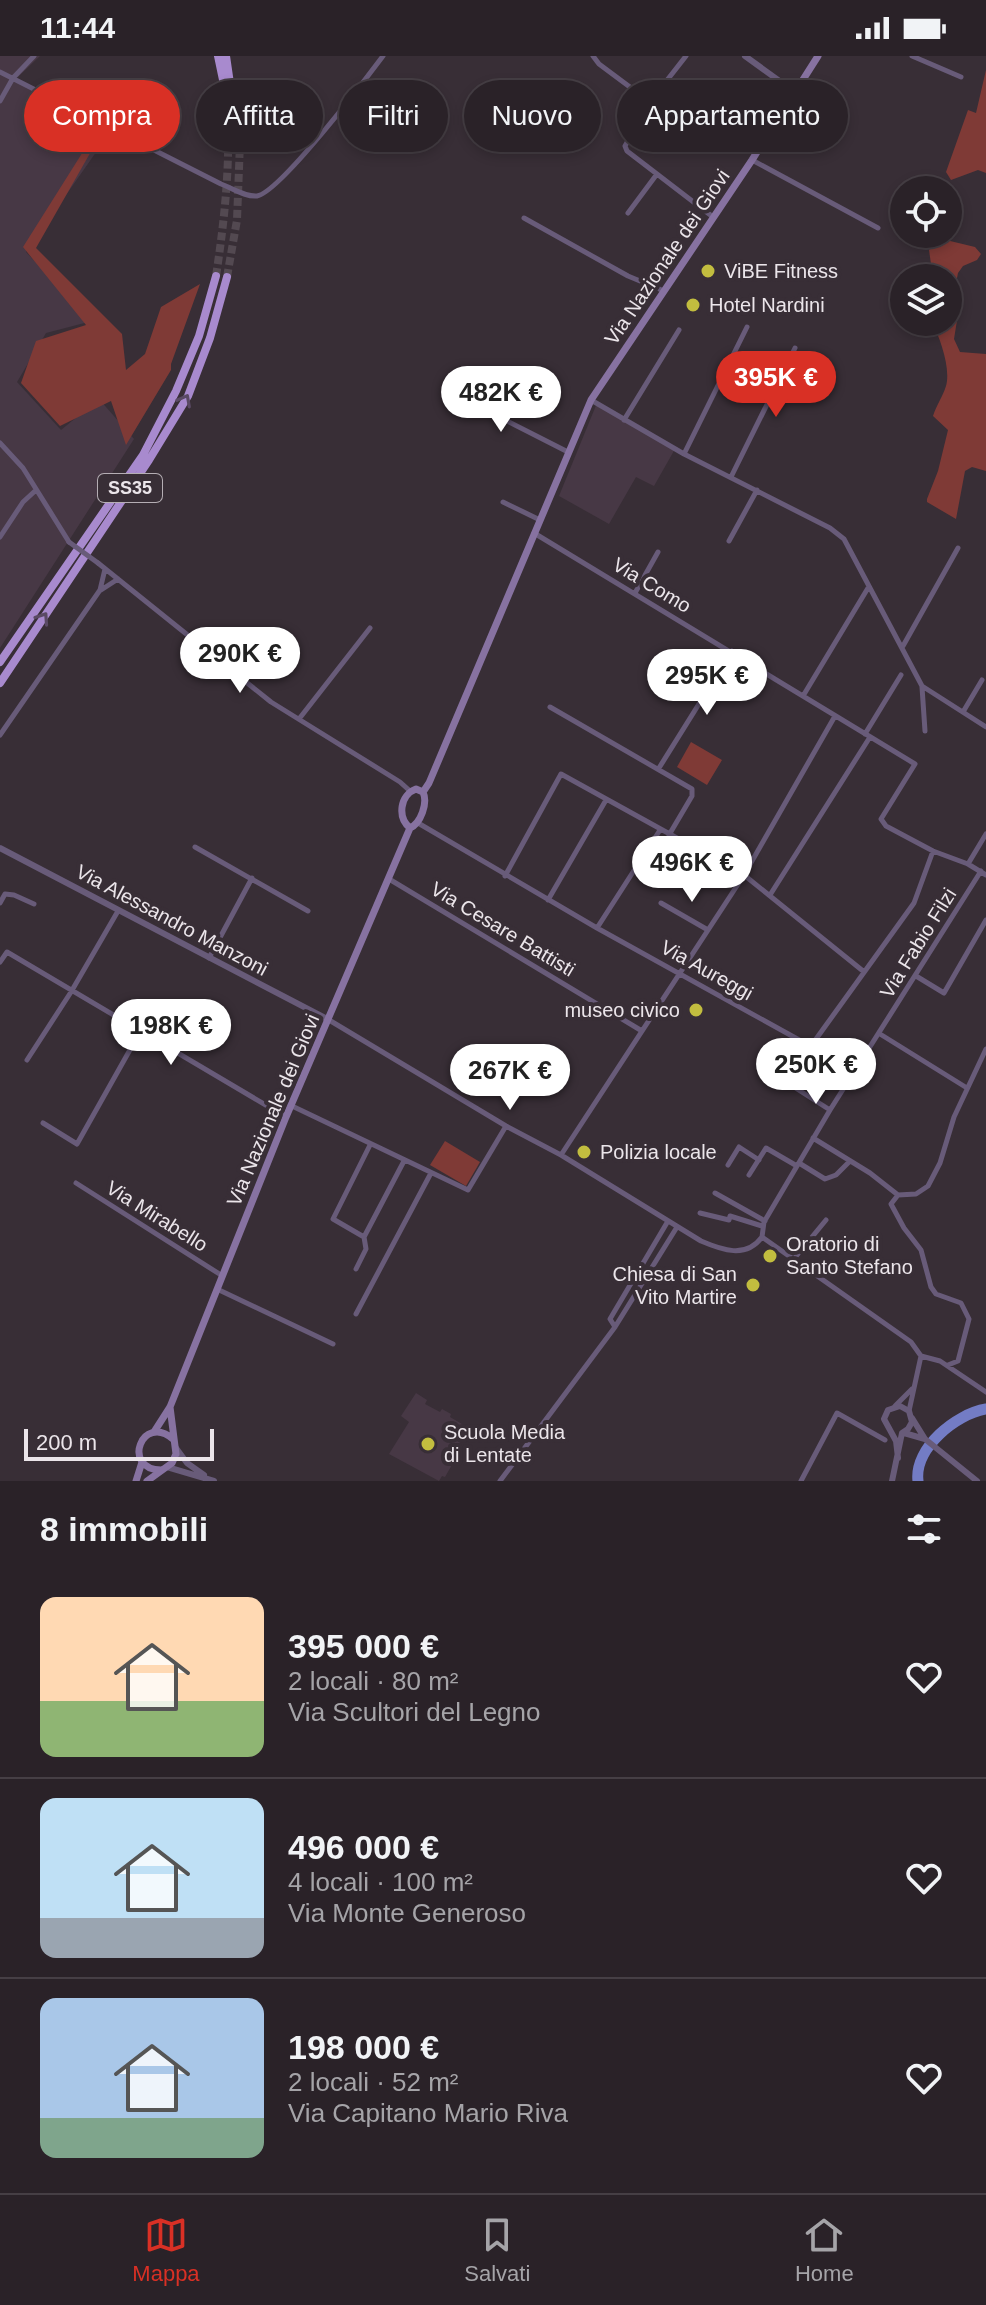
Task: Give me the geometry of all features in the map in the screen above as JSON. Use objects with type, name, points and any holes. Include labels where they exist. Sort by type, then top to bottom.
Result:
[{"type":"highway","points":[[218,56],[230,98],[226,56]]},
{"type":"highway","name":"SS35","points":[[0,662],[143,455],[176,391],[199,336],[216,276]]},
{"type":"highway","name":"SS35","points":[[0,683],[188,396],[210,338],[227,277]]},
{"type":"main road","name":"Via Nazionale dei Giovi","points":[[804,80],[818,56]]},
{"type":"main road","name":"Via Nazionale dei Giovi","points":[[418,823],[425,803],[423,792],[591,400],[757,152]]},
{"type":"main road","points":[[410,791],[416,789],[423,792]]},
{"type":"main road","name":"Via Nazionale dei Giovi","points":[[154,1432],[170,1407],[286,1117],[410,828],[405,823],[402,809],[410,791]]},
{"type":"main road","points":[[410,828],[418,823]]},
{"type":"main road","name":"Via Nazionale dei Giovi","points":[[170,1407],[173,1439]]},
{"type":"main road","points":[[147,1481],[164,1469],[175,1459],[176,1448],[173,1439],[164,1433],[146,1435],[138,1453],[142,1462],[149,1468],[164,1469]]},
{"type":"main road","points":[[136,1481],[142,1462]]},
{"type":"street","points":[[0,101],[13,78],[34,56]]},
{"type":"street","points":[[0,72],[221,184],[259,196],[271,188],[325,129],[383,56]]},
{"type":"street","points":[[593,56],[620,80]]},
{"type":"street","points":[[667,80],[686,56]]},
{"type":"street","points":[[745,56],[778,80]]},
{"type":"street","points":[[912,56],[961,77]]},
{"type":"street","points":[[628,152],[714,217]]},
{"type":"street","points":[[752,160],[878,228]]},
{"type":"street","points":[[628,213],[657,174]]},
{"type":"street","points":[[524,218],[628,276],[664,291]]},
{"type":"street","points":[[684,454],[747,327]]},
{"type":"street","points":[[624,420],[679,330]]},
{"type":"street","points":[[731,477],[795,348]]},
{"type":"street","points":[[446,390],[568,452]]},
{"type":"street","points":[[591,400],[684,454],[830,528],[844,539],[922,686],[925,731]]},
{"type":"street","points":[[0,443],[23,468],[69,542],[271,702],[410,791]]},
{"type":"street","points":[[729,541],[757,490]]},
{"type":"street","points":[[0,537],[23,502],[35,491]]},
{"type":"street","points":[[503,502],[540,520]]},
{"type":"street","name":"Via Como","points":[[534,533],[915,764],[882,815],[886,826],[933,851]]},
{"type":"street","points":[[902,647],[958,548]]},
{"type":"street","points":[[635,593],[658,552]]},
{"type":"street","points":[[0,735],[100,590],[105,569]]},
{"type":"street","points":[[100,590],[118,579]]},
{"type":"street","points":[[803,696],[868,588]]},
{"type":"street","points":[[299,719],[370,628]]},
{"type":"street","points":[[659,768],[732,651]]},
{"type":"street","points":[[769,895],[901,675]]},
{"type":"street","points":[[963,712],[982,680]]},
{"type":"street","points":[[922,686],[986,727]]},
{"type":"street","points":[[550,707],[692,789],[692,796],[669,835]]},
{"type":"street","points":[[561,1155],[744,875],[835,716]]},
{"type":"street","points":[[505,876],[561,774],[744,875],[863,971]]},
{"type":"street","points":[[548,900],[606,800]]},
{"type":"street","name":"Via Aureggi","points":[[418,823],[505,876],[857,1072]]},
{"type":"street","points":[[597,928],[660,830]]},
{"type":"street","points":[[968,864],[986,834]]},
{"type":"street","points":[[195,847],[308,911]]},
{"type":"street","name":"Via Alessandro Manzoni","points":[[0,848],[329,1020]]},
{"type":"street","points":[[811,1046],[914,903],[933,851],[984,873]]},
{"type":"street","name":"Via Fabio Filzi","points":[[764,1224],[830,1110],[984,873]]},
{"type":"street","points":[[209,958],[252,878]]},
{"type":"street","name":"Via Cesare Battisti","points":[[389,879],[642,1031]]},
{"type":"street","points":[[0,903],[5,894],[34,904]]},
{"type":"street","points":[[661,903],[708,930]]},
{"type":"street","points":[[27,1060],[118,911]]},
{"type":"street","points":[[916,976],[944,993],[986,920]]},
{"type":"street","points":[[0,962],[7,952],[286,1117]]},
{"type":"street","points":[[329,1020],[712,1246],[740,1251],[754,1247],[762,1237],[764,1224]]},
{"type":"street","points":[[43,1123],[77,1144],[140,1032]]},
{"type":"street","points":[[880,1034],[967,1088]]},
{"type":"street","points":[[813,1138],[870,1173],[898,1195],[916,1194],[928,1186],[940,1163],[954,1117],[986,1049]]},
{"type":"street","points":[[794,1087],[830,1110]]},
{"type":"street","points":[[292,1106],[468,1190],[506,1126]]},
{"type":"street","points":[[364,1237],[333,1219],[370,1145]]},
{"type":"street","points":[[728,1165],[739,1147],[759,1160]]},
{"type":"street","points":[[749,1175],[766,1148],[799,1162],[825,1179],[836,1175],[849,1162]]},
{"type":"street","points":[[356,1269],[366,1249],[364,1237],[404,1161]]},
{"type":"street","points":[[356,1314],[431,1173]]},
{"type":"street","name":"Via Mirabello","points":[[76,1183],[221,1275]]},
{"type":"street","points":[[715,1193],[764,1224]]},
{"type":"street","points":[[898,1195],[891,1204],[921,1250],[931,1287],[936,1294],[961,1303],[969,1319],[958,1361],[948,1365]]},
{"type":"street","points":[[700,1213],[764,1224]]},
{"type":"street","points":[[793,1260],[826,1220]]},
{"type":"street","points":[[615,1327],[610,1319],[668,1221]]},
{"type":"street","points":[[500,1481],[615,1327],[677,1227]]},
{"type":"street","points":[[762,1237],[911,1342],[921,1356],[948,1365],[986,1392]]},
{"type":"street","points":[[216,1288],[333,1344]]},
{"type":"street","points":[[892,1481],[903,1433],[910,1427],[912,1388],[921,1356]]},
{"type":"street","points":[[898,1458],[896,1441],[885,1424],[884,1416],[912,1388]]},
{"type":"street","points":[[895,1406],[904,1407],[925,1439],[977,1481]]},
{"type":"street","points":[[801,1481],[837,1413],[885,1440]]},
{"type":"street","points":[[890,1431],[925,1439]]},
{"type":"street","points":[[176,1448],[187,1463],[214,1481]]},
{"type":"street","points":[[164,1469],[207,1477]]},
{"type":"shaded area","points":[[0,56],[40,56],[17,78],[24,82],[24,152],[96,152],[26,252],[92,321],[46,333],[17,382],[61,430],[99,399],[134,439],[0,648]]},
{"type":"shaded area","points":[[986,70],[986,173],[978,170],[962,176],[948,176],[946,172],[968,110],[976,113]]},
{"type":"shaded area","points":[[83,152],[91,152],[36,248],[122,334],[126,370],[145,354],[161,307],[200,284],[171,370],[126,445],[111,401],[60,426],[21,383],[36,341],[86,325],[23,247]]},
{"type":"shaded area","points":[[962,244],[975,247],[981,254],[977,260],[962,267],[962,264],[931,264],[929,250],[962,248]]},
{"type":"shaded area","points":[[938,336],[954,336],[960,352],[986,354],[986,471],[972,467],[965,471],[956,519],[927,502],[948,430],[933,416],[947,379]]},
{"type":"shaded area","points":[[597,403],[675,449],[654,486],[636,477],[609,524],[559,496]]},
{"type":"shaded area","points":[[691,742],[722,760],[707,785],[677,767]]},
{"type":"shaded area","points":[[445,1141],[480,1162],[466,1186],[430,1165]]},
{"type":"shaded area","name":"Scuola Media di Lentate","points":[[416,1393],[427,1400],[425,1404],[440,1412],[442,1409],[467,1427],[451,1461],[453,1463],[439,1481],[389,1454],[409,1422],[401,1416]]},
{"type":"waterway","points":[[918,1481],[923,1457],[939,1434],[962,1418],[986,1409]]},
{"type":"tunnel","points":[[216,276],[228,152]]},
{"type":"tunnel","points":[[227,277],[237,220],[240,152]]},
{"type":"place","name":"ViBE Fitness","points":[[708,271]]},
{"type":"place","name":"Hotel Nardini","points":[[693,305]]},
{"type":"place","name":"museo civico","points":[[696,1010]]},
{"type":"place","name":"Polizia locale","points":[[584,1152]]},
{"type":"place","name":"Oratorio di Santo Stefano","points":[[770,1256]]},
{"type":"place","name":"Chiesa di San Vito Martire","points":[[753,1285]]},
{"type":"place","name":"Scuola Media di Lentate","points":[[428,1444]]}]
